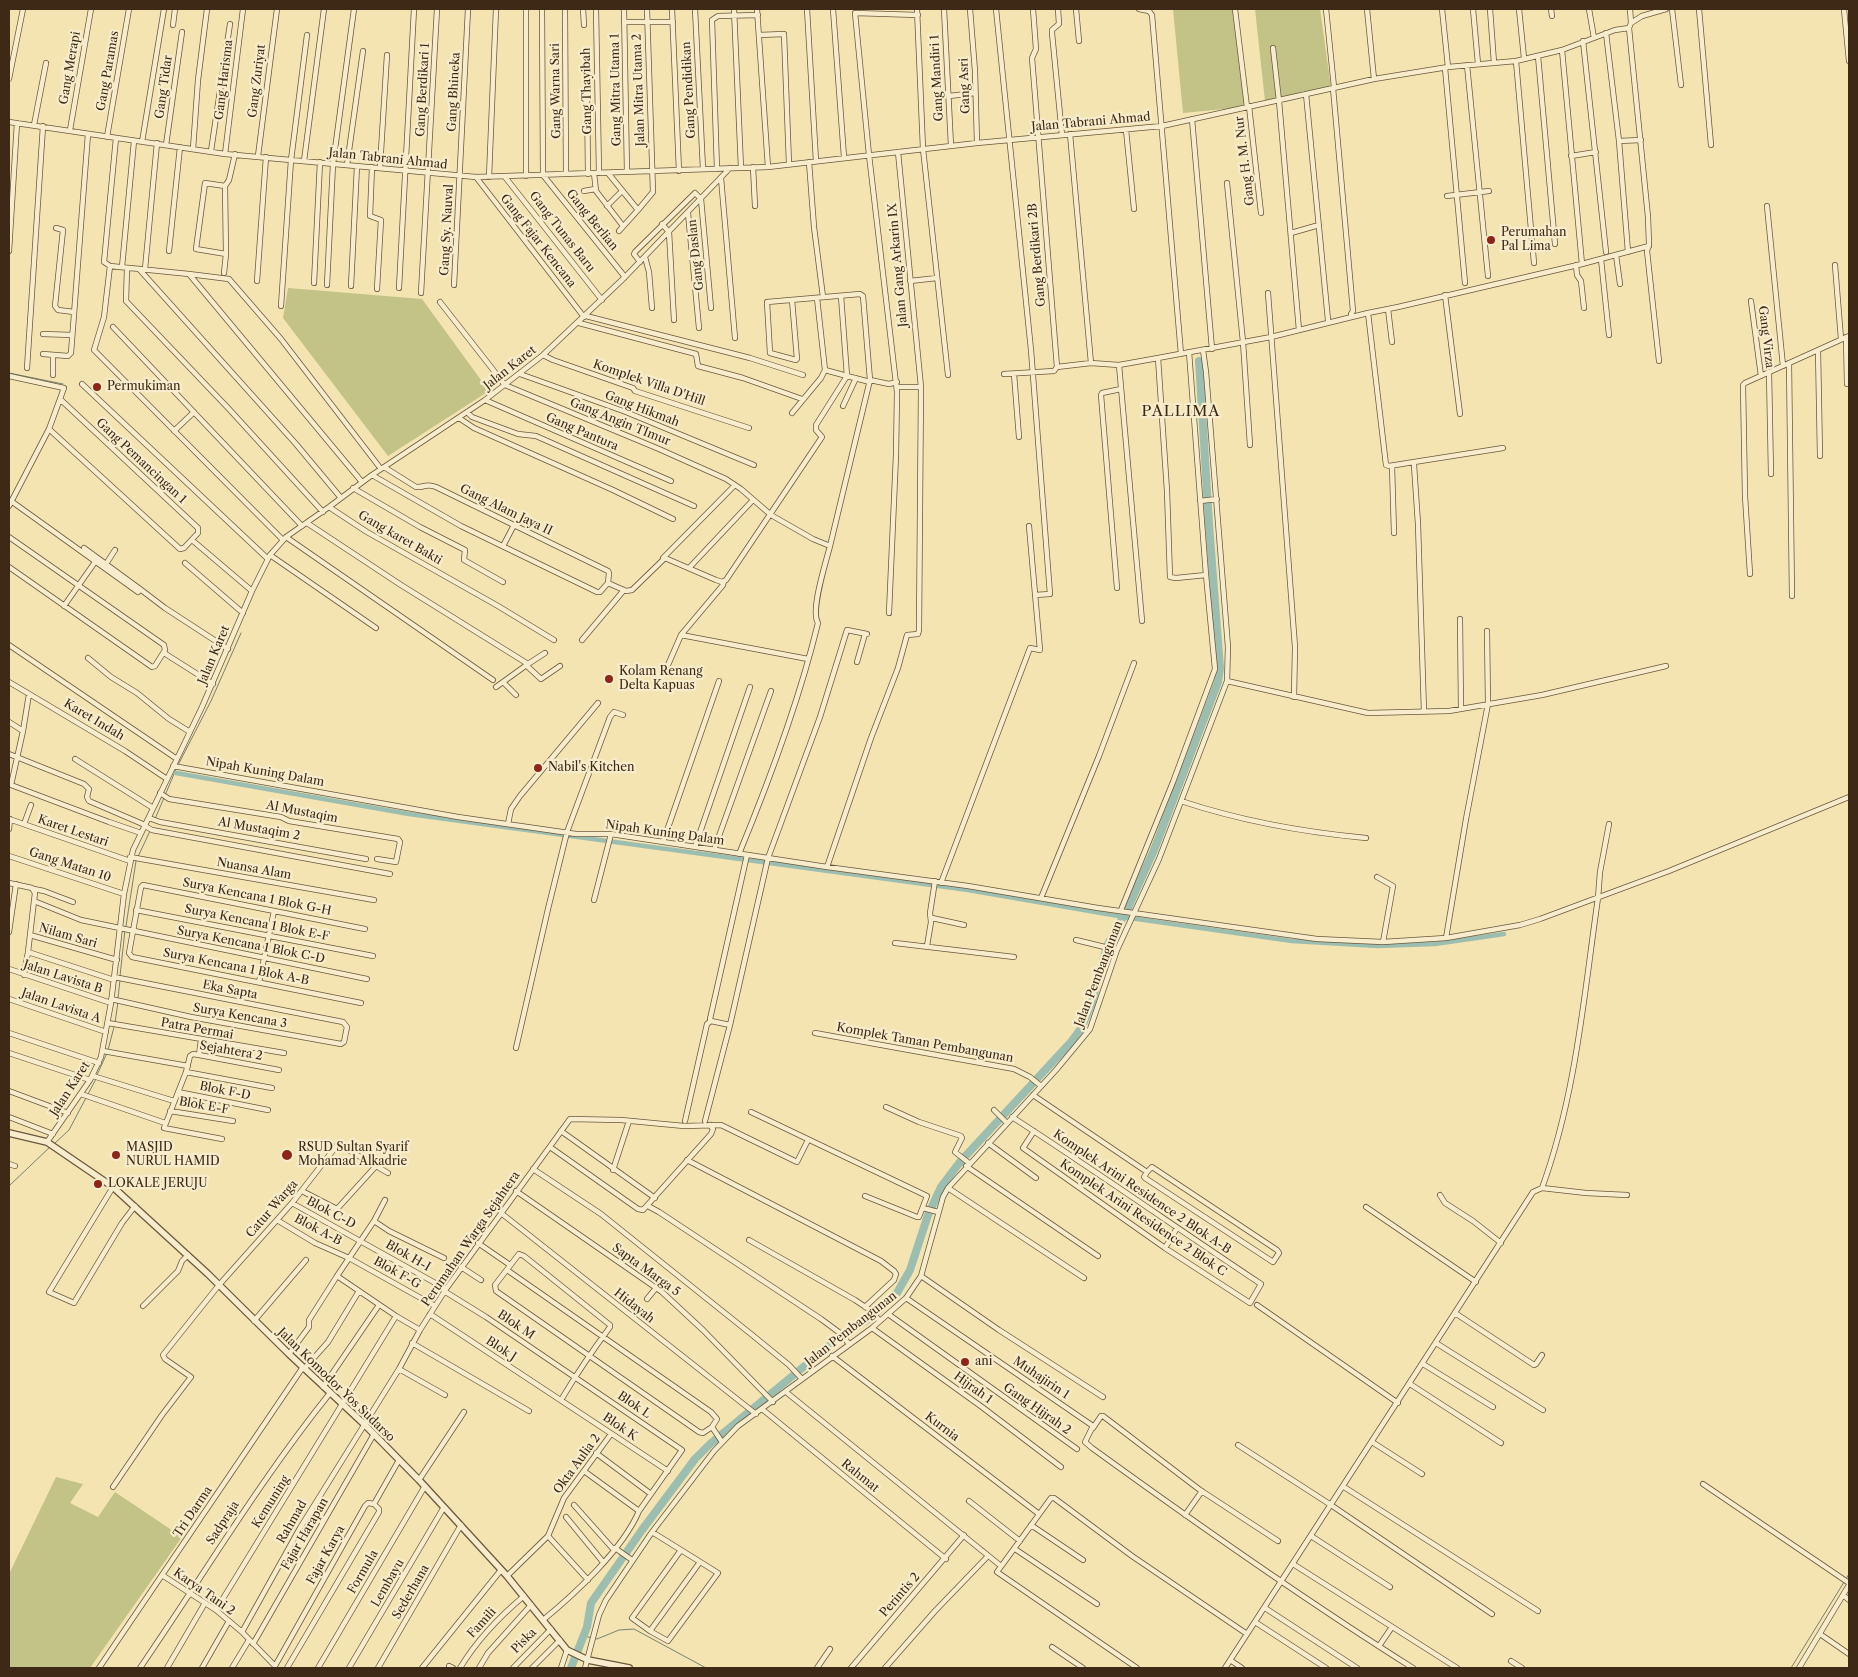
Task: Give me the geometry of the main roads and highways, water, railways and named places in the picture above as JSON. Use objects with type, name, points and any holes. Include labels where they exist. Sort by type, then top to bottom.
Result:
[{"type":"waterway","points":[[571,1668],[587,1627],[591,1603],[695,1459],[710,1444],[841,1336],[871,1317],[897,1293],[910,1270],[928,1215],[941,1187],[960,1162],[1071,1042],[1082,1027],[1092,1002],[1107,946],[1127,910],[1154,850],[1218,682],[1220,668],[1199,361]]},
{"type":"waterway","points":[[9,373],[63,384]]},
{"type":"waterway","points":[[155,819],[177,767],[211,701],[241,633]]},
{"type":"waterway","points":[[176,773],[409,814],[968,890],[1130,918],[1292,941],[1378,946],[1435,944],[1504,934]]},
{"type":"waterway","points":[[126,926],[136,861],[150,831]]},
{"type":"waterway","points":[[120,976],[125,930]]},
{"type":"waterway","points":[[118,998],[120,980]]},
{"type":"waterway","points":[[115,1023],[118,1002]]},
{"type":"waterway","points":[[108,1050],[114,1027]]},
{"type":"waterway","points":[[97,1075],[107,1053]]},
{"type":"waterway","points":[[54,1144],[69,1130],[96,1079]]},
{"type":"waterway","points":[[9,1186],[51,1146]]},
{"type":"waterway","points":[[1791,1668],[1849,1574]]},
{"type":"waterway","points":[[584,1636],[597,1639],[619,1630],[634,1629],[706,1668]]},
{"type":"place","name":"Perumahan Pal Lima","points":[[1491,240]]},
{"type":"place","name":"Permukiman","points":[[97,387]]},
{"type":"place","name":"Kolam Renang Delta Kapuas","points":[[609,679]]},
{"type":"place","name":"Nabil's Kitchen","points":[[538,768]]},
{"type":"place","name":"MASJID NURUL HAMID","points":[[116,1155]]},
{"type":"place","name":"RSUD Sultan Syarif Mohamad Alkadrie","points":[[287,1155]]},
{"type":"place","name":"LOKALE JERUJU","points":[[98,1184]]},
{"type":"place","name":"ani","points":[[965,1362]]},
{"type":"district","name":"PALLIMA","points":[[1181,412]]}]
